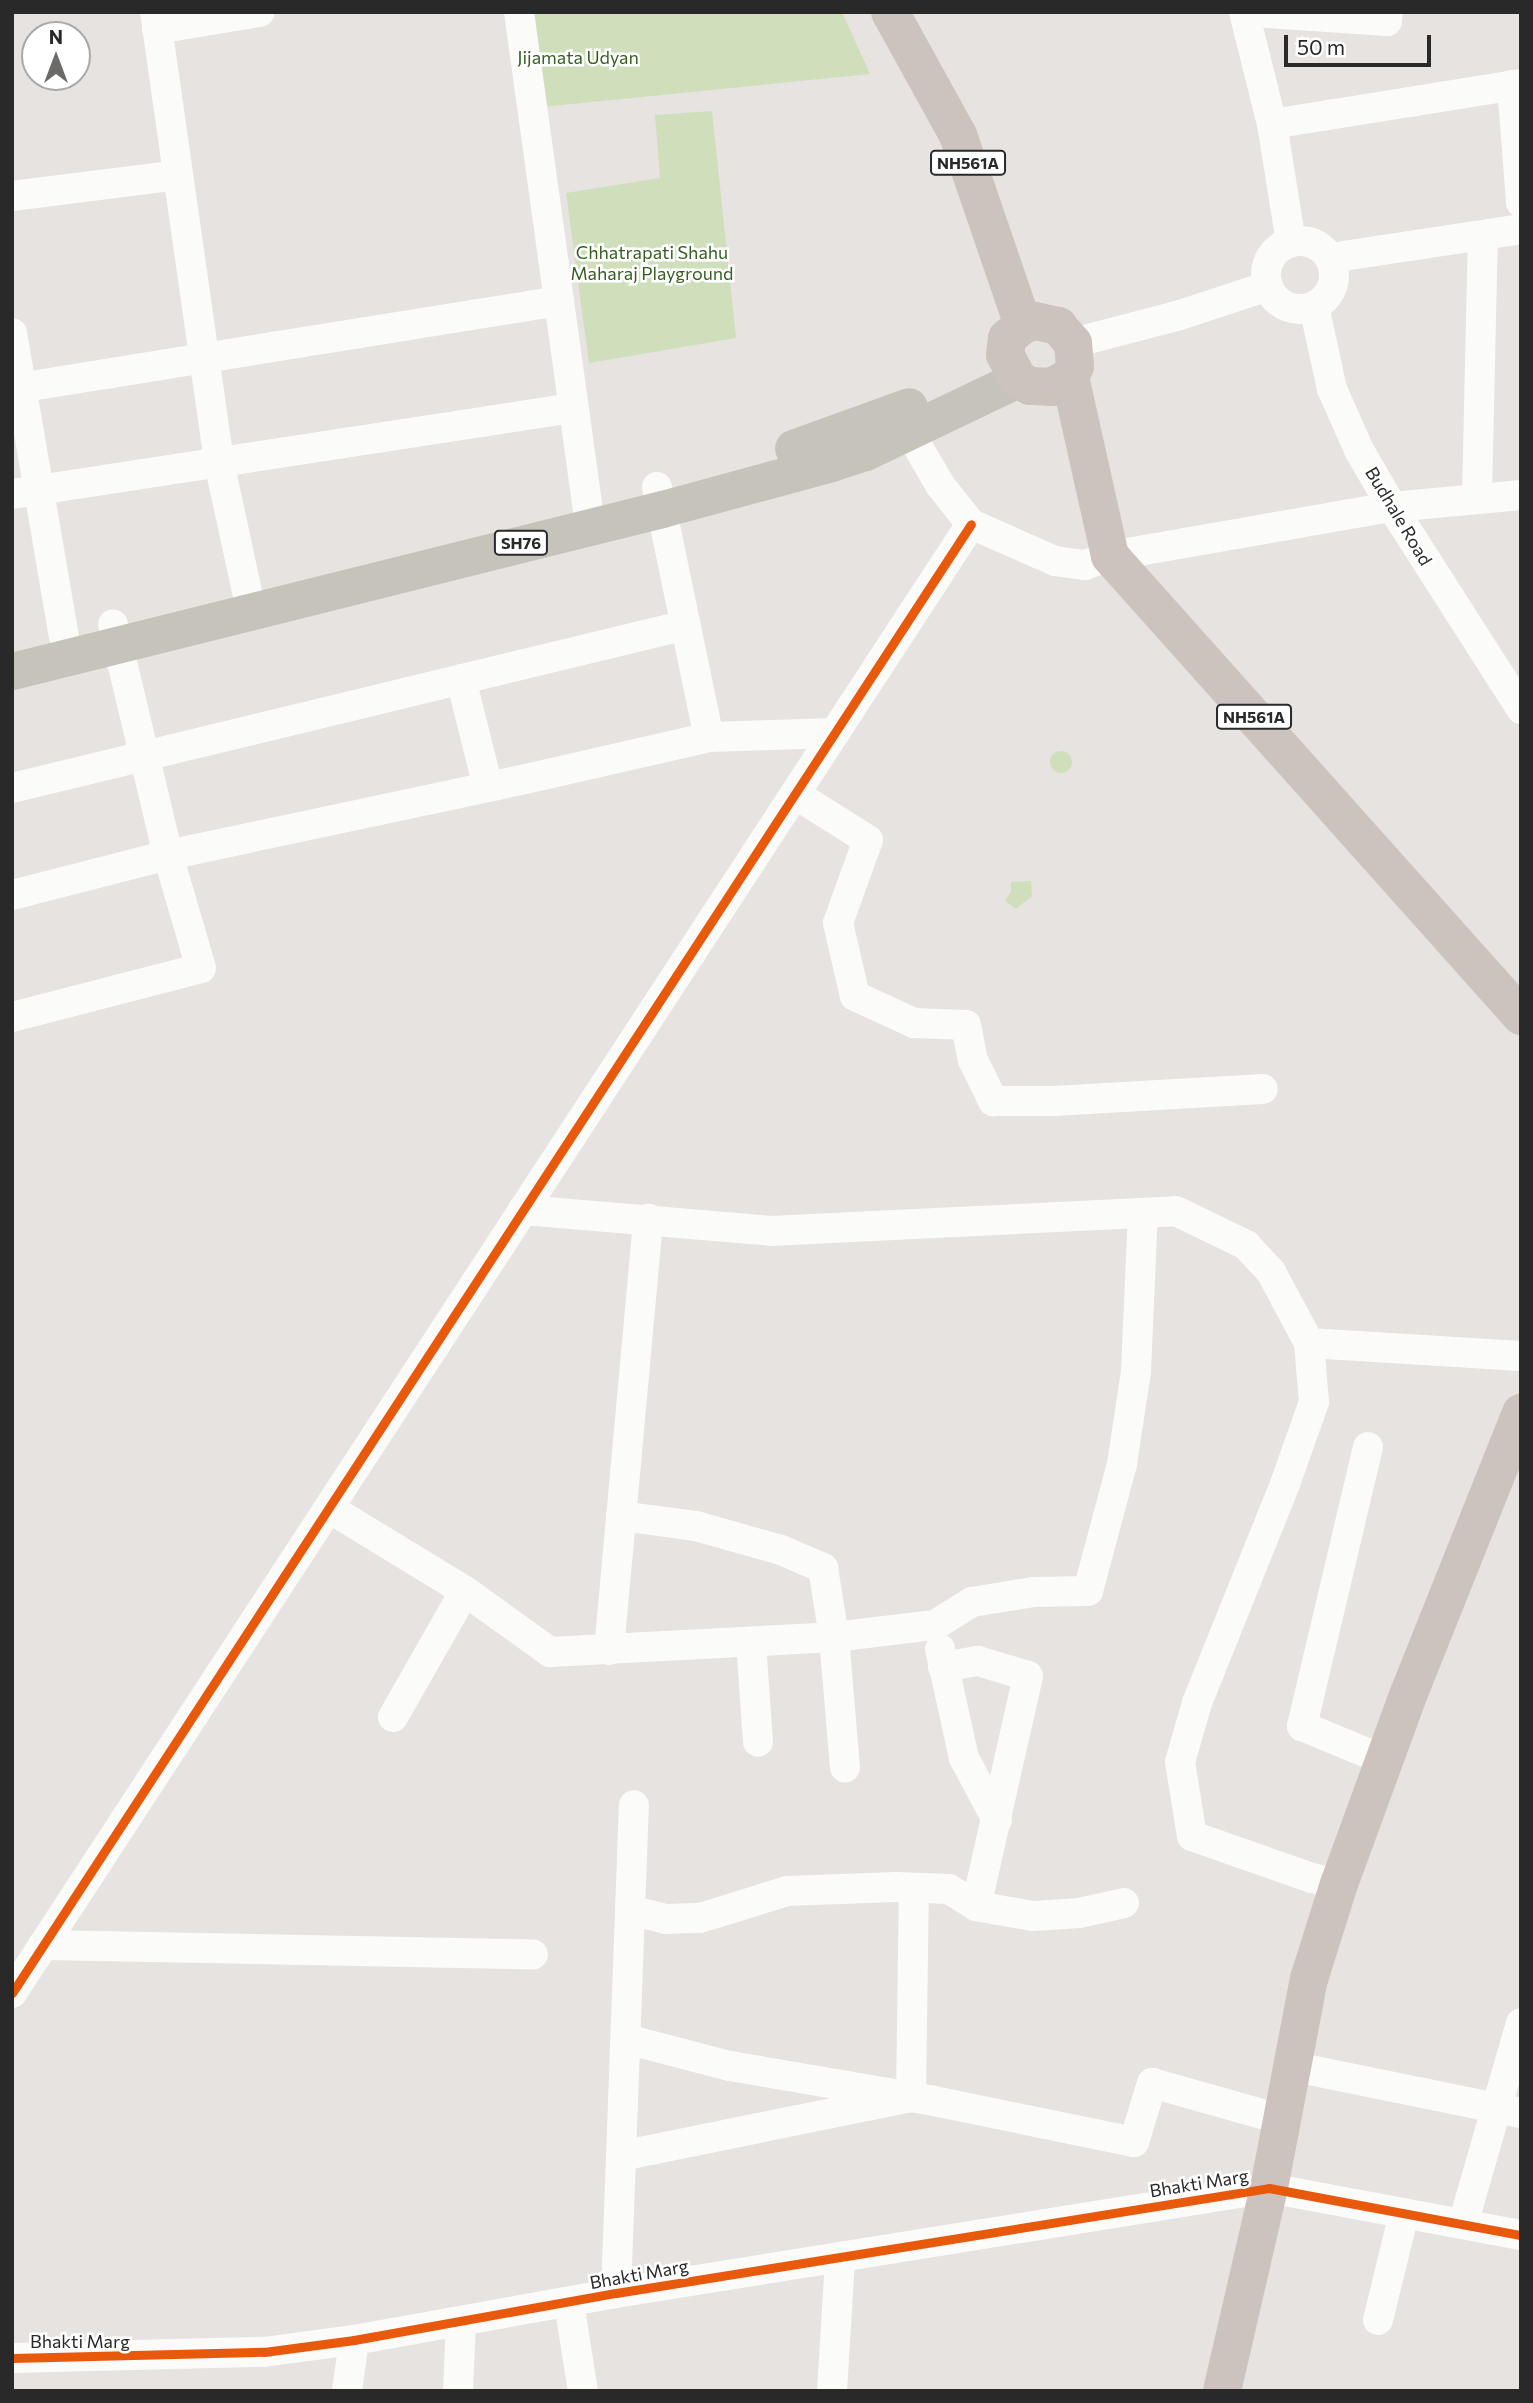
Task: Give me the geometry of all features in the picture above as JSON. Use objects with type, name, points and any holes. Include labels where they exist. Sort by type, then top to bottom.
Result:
[{"type":"highway","name":"NH561A","points":[[890,12],[958,135],[1023,325]]},
{"type":"highway","points":[[1047,322],[1067,334],[1071,360],[1060,384],[1040,387],[1012,370],[1004,345],[1007,338],[1023,325],[1047,322]]},
{"type":"highway","name":"NH561A","points":[[1071,360],[1110,555],[1521,1016]]},
{"type":"highway","points":[[1222,2391],[1269,2188],[1279,2119],[1309,1979],[1339,1884],[1384,1760],[1521,1413]]},
{"type":"main road","name":"SH76","points":[[12,671],[115,634],[659,498],[823,440],[903,421],[1012,370]]},
{"type":"main road","name":"SH76","points":[[12,650],[64,636],[115,634]]},
{"type":"street","points":[[248,600],[219,462],[156,21],[260,12]]},
{"type":"street","points":[[519,12],[589,515]]},
{"type":"street","points":[[1244,12],[1272,124],[1291,242]]},
{"type":"street","points":[[1252,12],[1387,21],[1388,12]]},
{"type":"street","points":[[1272,124],[1516,85],[1521,203]]},
{"type":"street","points":[[12,195],[178,175]]},
{"type":"street","points":[[1330,258],[1521,229]]},
{"type":"street","points":[[1477,496],[1483,236]]},
{"type":"street","points":[[1291,242],[1313,243],[1330,258],[1334,280],[1323,300],[1314,306],[1292,308],[1281,303],[1268,286],[1267,264],[1280,246],[1291,242]]},
{"type":"street","points":[[1071,360],[1177,316],[1268,286]]},
{"type":"street","points":[[17,389],[559,301]]},
{"type":"street","name":"Budhale Road","points":[[1314,306],[1332,389],[1359,450],[1392,507],[1521,709]]},
{"type":"street","points":[[12,333],[25,492],[64,636]]},
{"type":"street","points":[[25,492],[573,408]]},
{"type":"street","points":[[903,421],[940,485],[971,524],[1055,561],[1085,565],[1110,555],[1392,507],[1477,496],[1521,495]]},
{"type":"street","points":[[659,498],[709,737]]},
{"type":"street","points":[[14,1987],[971,524]]},
{"type":"street","points":[[12,788],[686,625]]},
{"type":"street","points":[[12,1017],[201,968],[168,855],[115,634]]},
{"type":"street","points":[[461,679],[488,787]]},
{"type":"street","points":[[12,895],[168,855],[709,737],[835,733]]},
{"type":"street","points":[[795,794],[868,840],[838,923],[855,996],[914,1023],[966,1025],[973,1060],[993,1101],[1054,1101],[1263,1089]]},
{"type":"street","points":[[523,1210],[771,1231],[1176,1211],[1246,1245],[1271,1272],[1309,1343],[1314,1402],[1285,1484],[1197,1703],[1180,1762],[1192,1836],[1312,1878],[1339,1884]]},
{"type":"street","points":[[329,1508],[465,1591],[550,1652],[834,1637],[935,1625],[972,1602],[1034,1592],[1088,1591],[1122,1464],[1136,1371],[1143,1213]]},
{"type":"street","points":[[609,1650],[648,1219]]},
{"type":"street","points":[[1309,1343],[1521,1356]]},
{"type":"street","points":[[1368,1447],[1302,1726],[1384,1760]]},
{"type":"street","points":[[621,1516],[696,1526],[781,1550],[823,1568],[834,1637],[845,1768]]},
{"type":"street","points":[[393,1717],[465,1591]]},
{"type":"street","points":[[935,1625],[964,1758],[997,1820]]},
{"type":"street","points":[[751,1642],[758,1742]]},
{"type":"street","points":[[943,1667],[978,1661],[1028,1676],[976,1906]]},
{"type":"street","points":[[616,2293],[634,1805]]},
{"type":"street","points":[[630,1910],[667,1919],[700,1918],[787,1891],[914,1888],[949,1889],[976,1906],[1033,1916],[1079,1913],[1124,1903]]},
{"type":"street","points":[[911,2097],[914,1888]]},
{"type":"street","points":[[43,1945],[533,1954]]},
{"type":"street","points":[[1463,2224],[1508,2110],[1521,2023]]},
{"type":"street","points":[[625,2039],[730,2066],[911,2097],[1135,2142],[1152,2083],[1279,2119]]},
{"type":"street","points":[[1290,2066],[1508,2110]]},
{"type":"street","points":[[621,2156],[911,2097]]},
{"type":"street","name":"Bhakti Marg","points":[[12,2358],[251,2353],[354,2340],[461,2323],[616,2293],[1269,2188],[1521,2235]]},
{"type":"street","points":[[1378,2320],[1404,2213]]},
{"type":"street","points":[[832,2391],[840,2259]]},
{"type":"street","points":[[569,2303],[583,2391]]},
{"type":"street","points":[[458,2391],[461,2323]]},
{"type":"street","points":[[347,2391],[354,2340]]},
{"type":"green space","name":"Jijamata Udyan","points":[[527,12],[842,12],[870,74],[532,108]]},
{"type":"green space","name":"Chhatrapati Shahu Maharaj Playground","points":[[712,111],[736,338],[589,363],[566,193],[660,178],[655,115]]},
{"type":"green space","points":[[1061,751],[1069,754],[1072,762],[1069,770],[1061,773],[1053,770],[1050,762],[1053,754]]},
{"type":"green space","points":[[1031,881],[1032,896],[1016,909],[1005,901],[1011,891],[1011,882]]},
{"type":"cycle path","points":[[12,1993],[971,524]]},
{"type":"cycle path","points":[[12,2358],[264,2352],[354,2340],[616,2293],[1269,2188],[1521,2235]]}]
